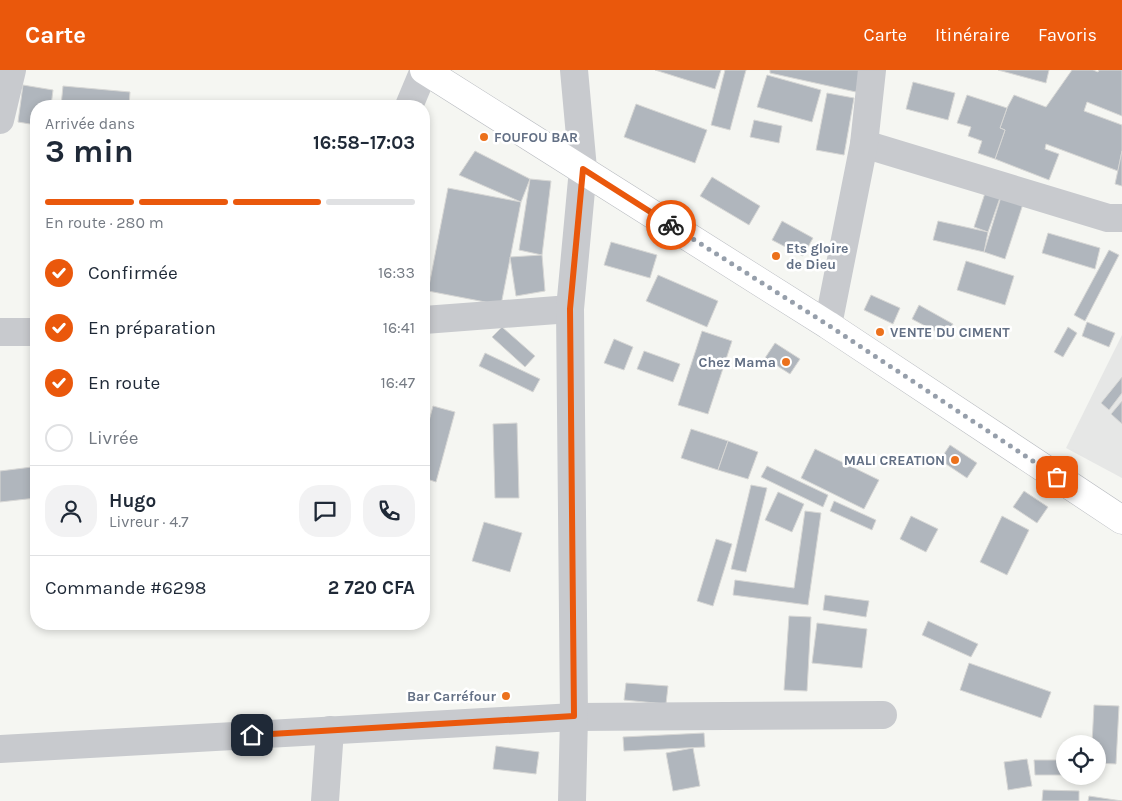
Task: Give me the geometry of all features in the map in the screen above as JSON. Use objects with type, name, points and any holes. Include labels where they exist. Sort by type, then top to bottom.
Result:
[{"type":"main road","points":[[424,70],[828,325],[1122,520]]},
{"type":"street","points":[[0,120],[12,70]]},
{"type":"street","points":[[412,100],[424,70]]},
{"type":"street","points":[[572,801],[574,716],[570,309],[583,169],[574,70]]},
{"type":"street","points":[[828,325],[864,144],[872,70]]},
{"type":"street","points":[[864,144],[1108,218],[1122,218]]},
{"type":"street","points":[[430,320],[570,309]]},
{"type":"street","points":[[0,332],[30,332]]},
{"type":"street","points":[[0,749],[574,716],[883,715]]},
{"type":"street","points":[[325,801],[330,730]]},
{"type":"shaded area","points":[[1122,335],[1122,478],[1066,448]]},
{"type":"building","points":[[655,70],[721,70],[715,89]]},
{"type":"building","points":[[725,70],[746,70],[730,130],[711,125]]},
{"type":"building","points":[[770,70],[861,70],[856,92],[770,73]]},
{"type":"building","points":[[998,70],[1049,70],[1046,83]]},
{"type":"building","points":[[1072,70],[1093,70],[1098,72],[1099,70],[1122,70],[1122,116],[1087,102],[1084,111],[1122,125],[1122,151],[1118,171],[1046,144],[1045,149],[1059,154],[1049,180],[995,159],[1005,130],[1000,128],[1014,95],[1046,107]]},
{"type":"building","points":[[767,75],[821,90],[812,122],[757,107]]},
{"type":"building","points":[[913,82],[955,93],[948,120],[906,109]]},
{"type":"building","points":[[23,85],[53,90],[52,100],[30,100],[30,124],[18,122]]},
{"type":"building","points":[[63,86],[130,92],[129,100],[62,100]]},
{"type":"building","points":[[827,93],[854,98],[844,155],[816,150]]},
{"type":"building","points":[[967,95],[1007,108],[1000,128],[1005,130],[995,159],[978,153],[982,141],[968,136],[971,127],[957,123]]},
{"type":"building","points":[[636,104],[707,130],[695,163],[624,137]]},
{"type":"building","points":[[754,120],[782,126],[779,143],[750,137]]},
{"type":"building","points":[[475,151],[530,179],[521,202],[459,175]]},
{"type":"building","points":[[1122,151],[1122,186],[1115,184]]},
{"type":"building","points":[[712,177],[760,206],[749,225],[700,196]]},
{"type":"building","points":[[530,179],[551,181],[542,255],[519,250]]},
{"type":"building","points":[[987,187],[1002,192],[988,232],[974,227]]},
{"type":"building","points":[[448,188],[521,202],[501,305],[430,291],[430,281]]},
{"type":"building","points":[[1001,197],[1023,204],[1005,259],[984,252]]},
{"type":"building","points":[[782,221],[813,238],[803,256],[772,240]]},
{"type":"building","points":[[938,221],[988,232],[984,252],[933,240]]},
{"type":"building","points":[[1048,233],[1100,248],[1095,269],[1042,253]]},
{"type":"building","points":[[611,242],[657,255],[650,278],[604,265]]},
{"type":"building","points":[[1109,250],[1119,255],[1085,321],[1074,315]]},
{"type":"building","points":[[542,255],[545,291],[516,296],[510,257]]},
{"type":"building","points":[[966,261],[1014,276],[1005,305],[957,290]]},
{"type":"building","points":[[658,275],[718,301],[707,327],[646,301]]},
{"type":"building","points":[[871,295],[900,308],[893,324],[864,310]]},
{"type":"building","points":[[919,305],[953,324],[946,337],[912,319]]},
{"type":"building","points":[[1087,322],[1115,333],[1109,347],[1082,336]]},
{"type":"building","points":[[502,327],[535,356],[525,367],[492,337]]},
{"type":"building","points":[[1068,327],[1077,333],[1063,357],[1054,352]]},
{"type":"building","points":[[702,331],[732,341],[708,414],[678,405]]},
{"type":"building","points":[[614,339],[633,347],[624,370],[604,363]]},
{"type":"building","points":[[775,343],[800,359],[790,374],[765,358]]},
{"type":"building","points":[[644,351],[680,364],[673,382],[637,369]]},
{"type":"building","points":[[485,353],[540,379],[533,392],[479,366]]},
{"type":"building","points":[[1122,377],[1122,393],[1109,410],[1101,403]]},
{"type":"building","points":[[1122,401],[1122,424],[1111,414]]},
{"type":"building","points":[[433,406],[455,412],[436,482],[430,480],[430,417]]},
{"type":"building","points":[[517,423],[519,498],[495,498],[493,424]]},
{"type":"building","points":[[691,429],[728,441],[718,470],[681,458]]},
{"type":"building","points":[[728,441],[758,452],[748,479],[718,470]]},
{"type":"building","points":[[950,445],[977,463],[967,478],[940,460]]},
{"type":"building","points":[[815,449],[879,480],[864,509],[801,478]]},
{"type":"building","points":[[767,466],[828,495],[823,507],[761,477]]},
{"type":"building","points":[[30,467],[30,499],[0,502],[0,471]]},
{"type":"building","points":[[751,485],[767,488],[746,572],[731,569]]},
{"type":"building","points":[[1024,491],[1048,507],[1037,523],[1013,507]]},
{"type":"building","points":[[778,492],[804,504],[792,532],[765,520]]},
{"type":"building","points":[[834,501],[876,520],[872,530],[830,511]]},
{"type":"building","points":[[805,511],[821,513],[808,605],[733,595],[735,580],[794,588]]},
{"type":"building","points":[[911,516],[938,529],[926,552],[900,539]]},
{"type":"building","points":[[1002,516],[1029,530],[1007,575],[980,562]]},
{"type":"building","points":[[484,522],[522,533],[510,572],[472,561]]},
{"type":"building","points":[[716,539],[732,544],[713,606],[697,601]]},
{"type":"building","points":[[825,595],[869,601],[866,617],[823,610]]},
{"type":"building","points":[[789,616],[811,617],[807,691],[784,690]]},
{"type":"building","points":[[928,621],[978,644],[971,657],[922,635]]},
{"type":"building","points":[[817,623],[867,629],[862,668],[812,663]]},
{"type":"building","points":[[969,663],[1051,692],[1041,718],[960,690]]},
{"type":"building","points":[[626,683],[668,686],[666,704],[624,700]]},
{"type":"building","points":[[1094,705],[1119,706],[1116,764],[1106,763],[1106,735],[1092,735]]},
{"type":"building","points":[[704,733],[705,747],[624,751],[623,737]]},
{"type":"building","points":[[496,746],[539,752],[536,774],[493,769]]},
{"type":"building","points":[[693,748],[700,786],[673,791],[666,753]]},
{"type":"building","points":[[1027,759],[1032,786],[1008,790],[1004,762]]},
{"type":"building","points":[[1034,760],[1056,760],[1056,775],[1035,775]]},
{"type":"building","points":[[1043,790],[1079,791],[1079,801],[1042,801]]},
{"type":"building","points":[[1089,796],[1122,801],[1088,801]]},
{"type":"way so far","points":[[671,225],[828,325],[1057,477]]},
{"type":"place","name":"FOUFOU BAR","points":[[484,137]]},
{"type":"place","name":"Ets gloire de Dieu","points":[[776,256]]},
{"type":"place","name":"VENTE DU CIMENT","points":[[880,332]]},
{"type":"place","name":"Chez Mama","points":[[786,362]]},
{"type":"place","name":"MALI CREATION","points":[[955,460]]},
{"type":"place","name":"Bar Carréfour","points":[[506,696]]},
{"type":"route","points":[[252,735],[574,716],[570,309],[583,169],[671,225]]}]
